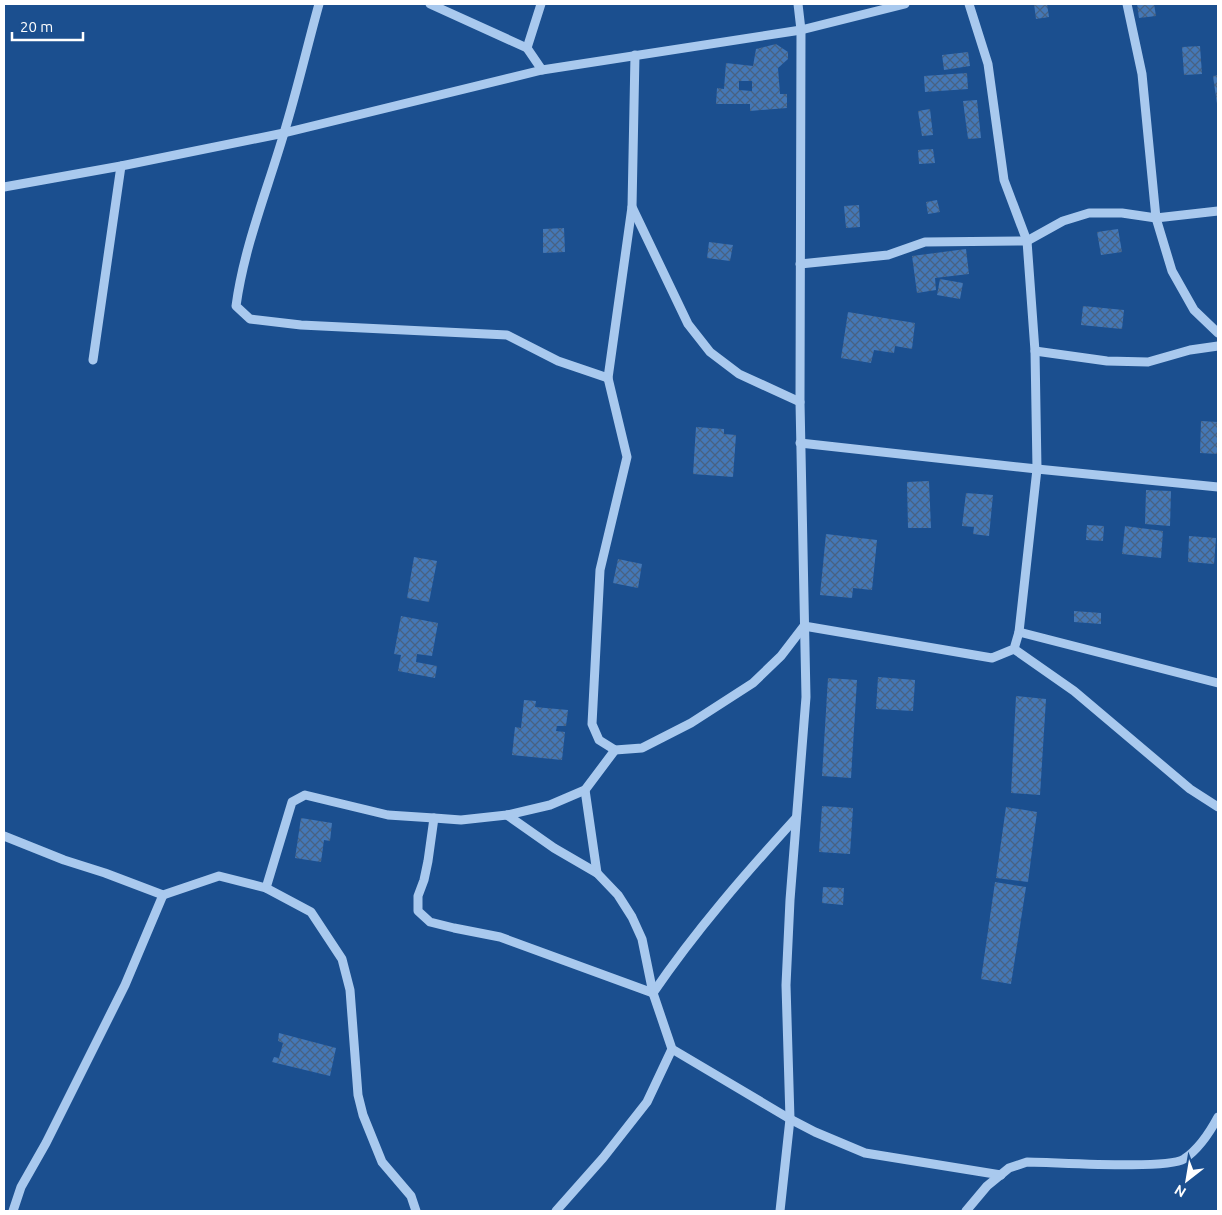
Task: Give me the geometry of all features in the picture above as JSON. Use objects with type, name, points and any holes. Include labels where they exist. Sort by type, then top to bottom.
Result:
[{"type":"street","points":[[319,4],[284,133],[246,254],[236,306],[250,319],[301,325],[507,335],[558,362],[608,378]]},
{"type":"street","points":[[430,4],[527,48],[542,70]]},
{"type":"street","points":[[527,48],[541,4]]},
{"type":"street","points":[[780,1211],[790,1119],[786,985],[790,900],[806,697],[800,443],[801,30],[798,4]]},
{"type":"street","points":[[4,187],[121,166],[284,133],[542,70],[801,30],[905,4]]},
{"type":"street","points":[[969,4],[988,64],[1004,180],[1027,241],[1036,351],[1037,469],[1019,632],[1014,649]]},
{"type":"street","points":[[1127,4],[1142,74],[1156,218],[1172,271],[1194,310],[1218,333]]},
{"type":"street","points":[[634,55],[632,207],[608,378],[626,457],[600,570],[592,724],[599,740],[615,750],[642,748],[691,723],[753,683],[781,656],[804,626]]},
{"type":"street","points":[[93,360],[121,166]]},
{"type":"street","points":[[632,207],[688,324],[710,352],[739,374],[800,402]]},
{"type":"street","points":[[800,264],[888,255],[925,242],[1027,241],[1063,221],[1090,213],[1122,213],[1156,218],[1218,211]]},
{"type":"street","points":[[1036,351],[1107,361],[1148,362],[1190,350],[1218,346]]},
{"type":"street","points":[[800,443],[1218,487]]},
{"type":"street","points":[[804,626],[992,658],[1014,649]]},
{"type":"street","points":[[1019,632],[1218,683]]},
{"type":"street","points":[[1014,649],[1074,691],[1190,789],[1218,807]]},
{"type":"street","points":[[266,888],[292,802],[305,795],[388,815],[460,820],[507,815],[550,805],[585,790],[615,750]]},
{"type":"street","points":[[585,790],[597,873]]},
{"type":"street","points":[[507,815],[554,848],[597,873],[618,895],[632,917],[642,939],[653,993],[672,1049],[790,1119],[815,1132],[865,1153],[1001,1175]]},
{"type":"street","points":[[434,818],[428,861],[418,896],[418,911],[430,922],[500,937],[653,993]]},
{"type":"street","points":[[653,993],[701,927],[753,865],[796,818]]},
{"type":"street","points":[[4,836],[64,860],[105,872],[163,895],[219,876],[266,888],[311,912],[342,959],[350,990],[358,1096],[363,1115],[382,1162],[410,1196],[416,1211]]},
{"type":"street","points":[[13,1211],[21,1187],[46,1144],[125,985],[163,895]]},
{"type":"street","points":[[556,1211],[603,1158],[647,1102],[672,1049]]},
{"type":"street","points":[[966,1211],[987,1186],[1009,1168],[1026,1162],[1156,1165],[1183,1160],[1207,1136],[1218,1117]]},
{"type":"building","points":[[1034,4],[1047,4],[1049,17],[1036,19]]},
{"type":"building","points":[[1137,4],[1154,4],[1156,16],[1139,18]]},
{"type":"building","points":[[776,44],[788,52],[788,59],[778,68],[780,94],[787,94],[787,108],[750,111],[750,104],[716,104],[717,88],[724,89],[726,63],[753,66],[756,49]],"holes":[[[739,81],[752,81],[752,91],[739,90]]]},
{"type":"building","points":[[1200,46],[1202,74],[1184,75],[1182,47]]},
{"type":"building","points":[[968,52],[970,66],[944,70],[942,55]]},
{"type":"building","points":[[967,73],[968,89],[925,92],[924,76]]},
{"type":"building","points":[[1218,75],[1218,103],[1217,104],[1213,76]]},
{"type":"building","points":[[977,100],[981,138],[968,139],[963,101]]},
{"type":"building","points":[[930,109],[933,135],[922,136],[918,111]]},
{"type":"building","points":[[933,149],[935,163],[919,164],[918,150]]},
{"type":"building","points":[[937,200],[940,212],[928,214],[926,202]]},
{"type":"building","points":[[859,205],[860,227],[846,228],[844,206]]},
{"type":"building","points":[[564,228],[565,252],[543,253],[543,229]]},
{"type":"building","points":[[1118,229],[1122,252],[1101,255],[1097,232]]},
{"type":"building","points":[[709,242],[733,245],[730,261],[707,258]]},
{"type":"building","points":[[966,249],[969,274],[935,278],[936,290],[917,293],[912,256]]},
{"type":"building","points":[[940,279],[963,283],[960,299],[937,295]]},
{"type":"building","points":[[1083,306],[1124,310],[1122,329],[1081,325]]},
{"type":"building","points":[[848,312],[915,323],[912,349],[895,346],[894,353],[874,350],[871,363],[841,358]]},
{"type":"building","points":[[1201,421],[1218,422],[1218,454],[1200,453]]},
{"type":"building","points":[[696,427],[724,429],[724,434],[736,435],[733,477],[693,474]]},
{"type":"building","points":[[929,481],[931,528],[908,528],[907,482]]},
{"type":"building","points":[[1146,490],[1171,491],[1170,526],[1145,524]]},
{"type":"building","points":[[966,493],[993,495],[989,536],[973,534],[974,527],[962,526]]},
{"type":"building","points":[[1087,525],[1104,526],[1103,541],[1086,540]]},
{"type":"building","points":[[1125,526],[1163,531],[1161,558],[1122,554]]},
{"type":"building","points":[[826,534],[877,540],[872,590],[853,588],[852,598],[820,595]]},
{"type":"building","points":[[1189,536],[1216,538],[1214,564],[1188,562]]},
{"type":"building","points":[[414,557],[437,561],[429,602],[407,598]]},
{"type":"building","points":[[618,559],[642,564],[638,588],[613,583]]},
{"type":"building","points":[[1074,611],[1101,613],[1101,624],[1074,622]]},
{"type":"building","points":[[401,616],[438,623],[432,656],[417,654],[416,662],[437,666],[435,678],[398,671],[401,655],[394,654]]},
{"type":"building","points":[[878,677],[915,680],[913,711],[876,709]]},
{"type":"building","points":[[828,678],[857,680],[851,778],[822,776]]},
{"type":"building","points":[[1016,696],[1046,699],[1040,795],[1011,793]]},
{"type":"building","points":[[524,700],[536,701],[535,707],[568,710],[566,726],[557,726],[556,731],[565,732],[562,760],[512,755],[515,727],[521,728]]},
{"type":"building","points":[[822,806],[853,808],[850,854],[819,852]]},
{"type":"building","points":[[1006,807],[1037,812],[1028,882],[996,878]]},
{"type":"building","points":[[301,818],[332,823],[330,841],[324,840],[321,862],[295,858]]},
{"type":"building","points":[[995,882],[1026,887],[1011,984],[981,979]]},
{"type":"building","points":[[823,887],[844,888],[843,905],[822,903]]},
{"type":"building","points":[[279,1033],[336,1048],[330,1076],[272,1062],[274,1057],[279,1058],[283,1043],[278,1041]]}]
